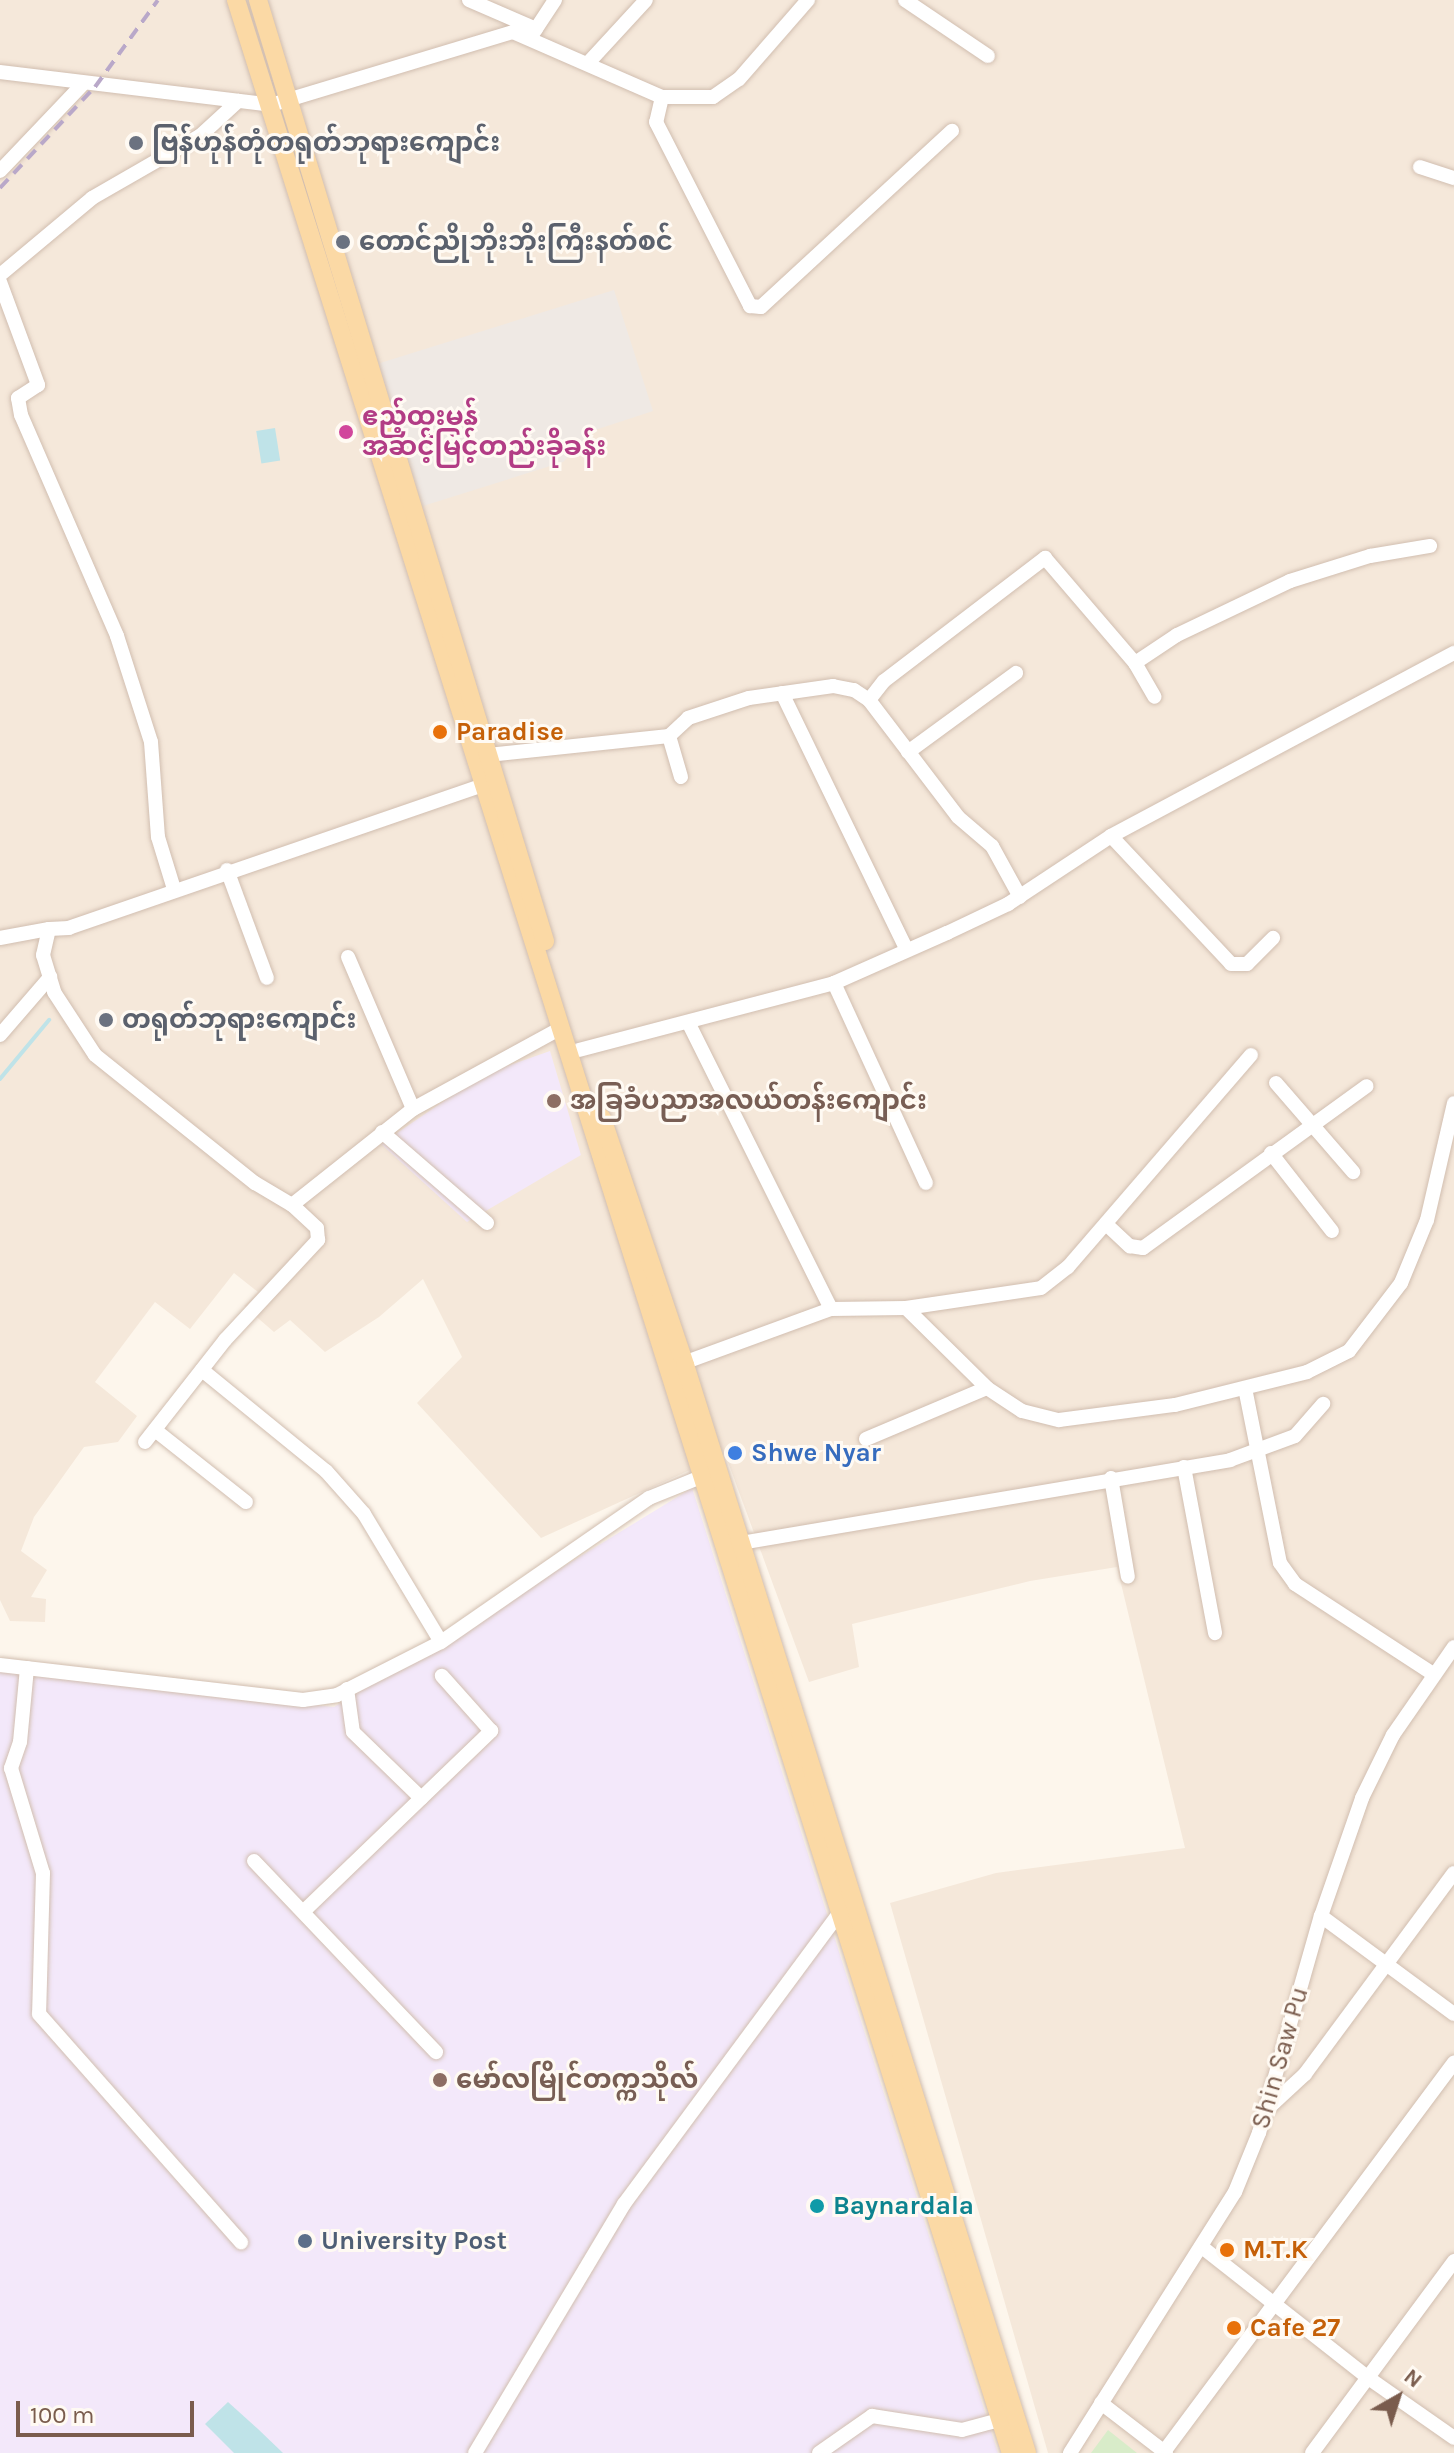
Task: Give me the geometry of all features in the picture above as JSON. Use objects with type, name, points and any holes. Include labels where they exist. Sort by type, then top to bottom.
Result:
[{"type":"main road","points":[[236,0],[489,784],[579,1050],[710,1473],[840,1912],[911,2108]]},
{"type":"main road","points":[[258,0],[488,755],[489,784],[561,1028],[676,1366]]},
{"type":"main road","points":[[710,1473],[741,1543],[853,1895],[911,2108],[1008,2418],[1027,2453]]},
{"type":"main road","points":[[1008,2418],[1011,2453]]},
{"type":"street","points":[[469,0],[662,97],[713,97],[739,79],[808,0]]},
{"type":"street","points":[[533,34],[555,0]]},
{"type":"street","points":[[589,62],[646,0]]},
{"type":"street","points":[[905,0],[988,56]]},
{"type":"street","points":[[0,72],[82,85],[271,105],[513,32],[533,34]]},
{"type":"street","points":[[0,171],[82,85]]},
{"type":"street","points":[[662,97],[656,122],[750,306],[761,307],[952,131]]},
{"type":"street","points":[[0,275],[92,198],[200,136],[238,101]]},
{"type":"street","points":[[1420,167],[1454,178]]},
{"type":"street","points":[[0,282],[38,385],[18,398],[21,415],[117,636],[151,742],[158,837],[174,889]]},
{"type":"street","points":[[1135,663],[1177,635],[1290,581],[1370,556],[1430,546]]},
{"type":"street","points":[[869,700],[884,681],[1045,558],[1135,663],[1155,697]]},
{"type":"street","points":[[579,1050],[689,1024],[834,983],[1020,897],[1111,836],[1454,653]]},
{"type":"street","points":[[908,752],[1016,673]]},
{"type":"street","points":[[488,755],[669,736],[688,718],[718,704],[833,686],[869,700],[958,817],[992,846],[1020,897]]},
{"type":"street","points":[[782,693],[906,948]]},
{"type":"street","points":[[669,736],[681,777]]},
{"type":"street","points":[[0,938],[69,928],[227,870],[489,784]]},
{"type":"street","points":[[1111,836],[1231,964],[1247,964],[1273,938]]},
{"type":"street","points":[[227,870],[267,978]]},
{"type":"street","points":[[49,929],[43,955],[71,1024],[121,1079],[165,1107],[255,1183],[292,1205],[317,1228],[318,1240],[202,1370],[150,1436],[246,1502]]},
{"type":"street","points":[[348,957],[413,1109]]},
{"type":"street","points":[[0,1035],[50,977]]},
{"type":"street","points":[[834,983],[926,1183]]},
{"type":"street","points":[[689,1024],[831,1309]]},
{"type":"street","points":[[292,1205],[413,1109],[561,1028]]},
{"type":"street","points":[[676,1366],[831,1309],[906,1308],[1041,1288],[1068,1267],[1251,1055]]},
{"type":"street","points":[[1276,1083],[1353,1172]]},
{"type":"street","points":[[1106,1224],[1130,1246],[1143,1248],[1309,1124],[1367,1086]]},
{"type":"street","points":[[906,1308],[987,1388],[1022,1411],[1059,1420],[1175,1405],[1245,1388],[1340,1358],[1401,1283],[1427,1220],[1454,1103]]},
{"type":"street","points":[[382,1132],[487,1223]]},
{"type":"street","points":[[1271,1153],[1332,1231]]},
{"type":"street","points":[[202,1370],[326,1471],[364,1514],[441,1642]]},
{"type":"street","points":[[866,1439],[987,1388]]},
{"type":"street","points":[[1245,1388],[1280,1563],[1295,1584],[1433,1674]]},
{"type":"street","points":[[741,1543],[1257,1452],[1295,1436],[1323,1404]]},
{"type":"street","points":[[1184,1467],[1215,1633]]},
{"type":"street","points":[[0,1665],[303,1700],[347,1689],[441,1642],[649,1498],[710,1473]]},
{"type":"street","points":[[1111,1478],[1128,1577]]},
{"type":"street","name":"Shin Saw Pu","points":[[1070,2453],[1235,2192],[1266,2111],[1321,1916],[1362,1798],[1393,1735],[1454,1647]]},
{"type":"street","points":[[27,1668],[20,1742],[11,1768],[43,1873],[39,2014],[241,2242]]},
{"type":"street","points":[[304,1911],[491,1731],[442,1676]]},
{"type":"street","points":[[347,1689],[353,1732],[421,1798]]},
{"type":"street","points":[[254,1861],[436,2052]]},
{"type":"street","points":[[1266,2111],[1305,2074],[1454,1873]]},
{"type":"street","points":[[475,2453],[624,2204],[853,1895]]},
{"type":"street","points":[[1321,1916],[1454,2014]]},
{"type":"street","points":[[1101,2403],[1164,2452],[1454,2062]]},
{"type":"street","points":[[1202,2247],[1454,2441],[1447,2453]]},
{"type":"street","points":[[1312,2453],[1454,2261]]},
{"type":"street","points":[[819,2453],[872,2416],[962,2430],[1008,2418]]},
{"type":"shaded area","points":[[0,0],[1454,0],[1454,2453],[1048,2453],[890,1903],[996,1873],[1185,1848],[1117,1567],[1030,1581],[852,1624],[859,1667],[809,1682],[725,1454],[541,1538],[417,1403],[462,1357],[423,1279],[379,1317],[325,1352],[290,1320],[274,1332],[244,1306],[258,1292],[234,1273],[190,1329],[155,1302],[95,1382],[137,1416],[118,1442],[84,1447],[34,1517],[21,1551],[47,1570],[31,1597],[46,1599],[45,1622],[10,1621],[0,1600]]},
{"type":"shaded area","points":[[614,290],[653,411],[595,430],[563,462],[423,506],[377,364]]},
{"type":"shaded area","points":[[550,1051],[581,1155],[467,1222],[381,1144],[482,1075]]},
{"type":"shaded area","name":"မော်လမြိုင်တက္ကသိုလ်","points":[[692,1488],[998,2453],[0,2453],[0,1671],[334,1707]]},
{"type":"green space","points":[[1108,2430],[1137,2453],[1091,2453]]},
{"type":"water","points":[[275,428],[280,461],[261,464],[256,431]]},
{"type":"water","points":[[228,2402],[283,2453],[234,2453],[205,2424]]},
{"type":"waterway","points":[[0,1079],[49,1020]]},
{"type":"railway","points":[[0,188],[95,87],[158,0]]},
{"type":"place","name":"ဗြန်ဟုန်တုံတရုတ်ဘုရားကျောင်း","points":[[136,143]]},
{"type":"place","name":"တောင်ညိုဘိုးဘိုးကြီးနတ်စင်","points":[[343,242]]},
{"type":"place","name":"ဧည့်ထူးမွန် အဆင့်မြင့်တည်းခိုခန်း","points":[[346,432]]},
{"type":"place","name":"Paradise","points":[[440,732]]},
{"type":"place","name":"တရုတ်ဘုရားကျောင်း","points":[[106,1020]]},
{"type":"place","name":"အခြခံပညာအလယ်တန်းကျောင်း","points":[[554,1101]]},
{"type":"place","name":"Shwe Nyar","points":[[735,1453]]},
{"type":"place","name":"မော်လမြိုင်တက္ကသိုလ်","points":[[440,2080]]},
{"type":"place","name":"Baynardala","points":[[817,2206]]},
{"type":"place","name":"University Post","points":[[305,2241]]},
{"type":"place","name":"M.T.K","points":[[1227,2250]]},
{"type":"place","name":"Cafe 27","points":[[1234,2328]]}]
